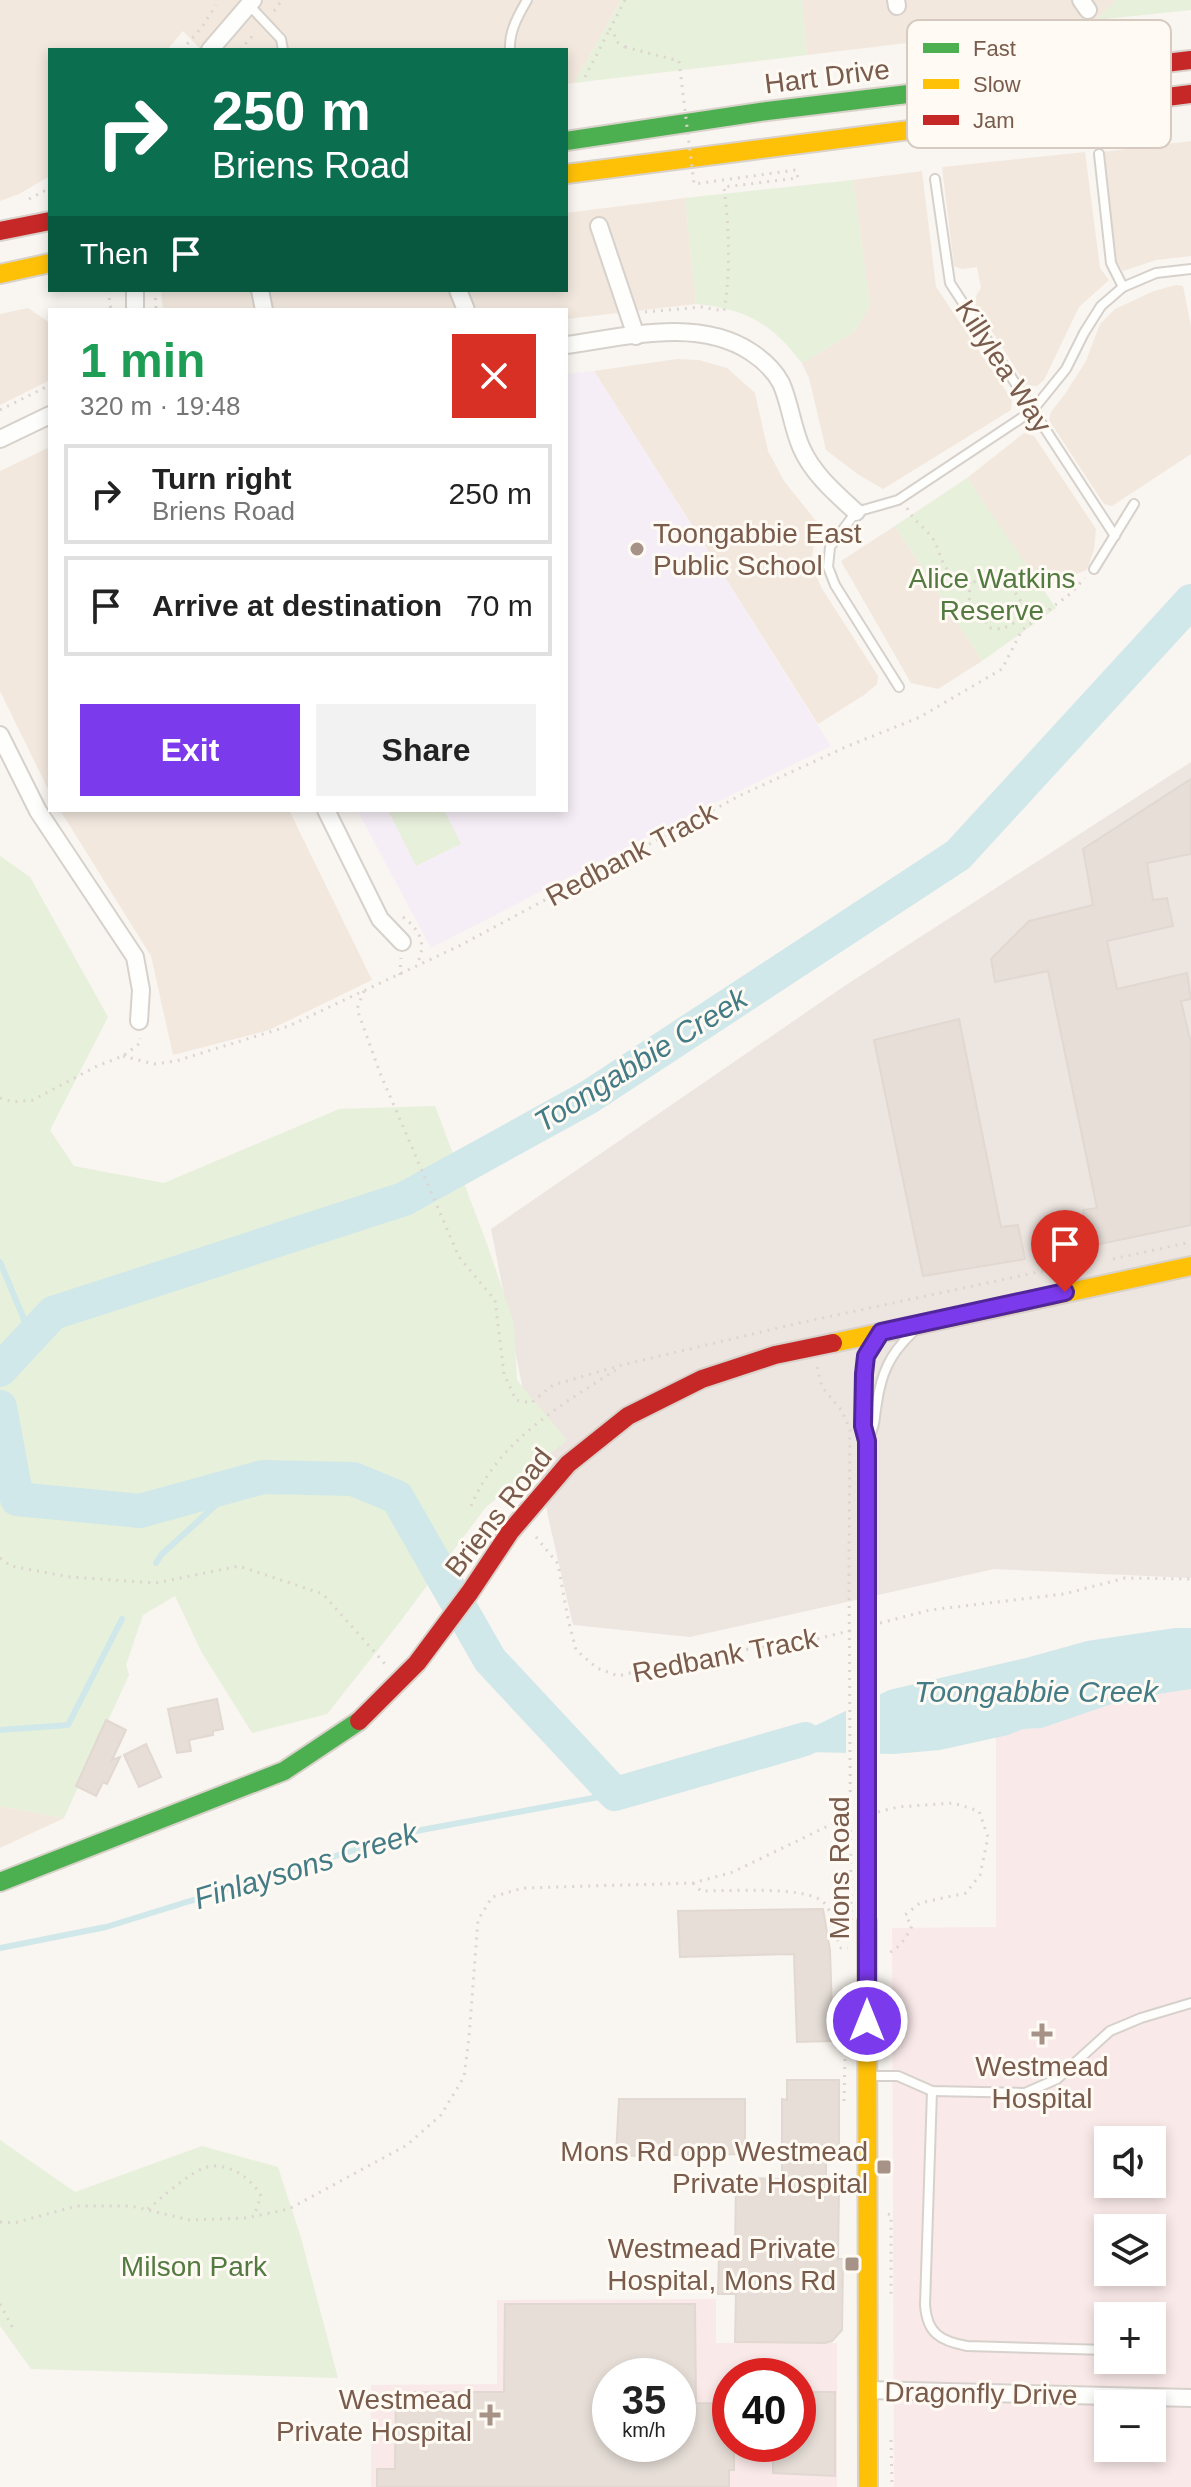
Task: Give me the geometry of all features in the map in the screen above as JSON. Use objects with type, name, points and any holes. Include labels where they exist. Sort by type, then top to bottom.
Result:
[{"type":"main road","name":"Hart Drive","points":[[1171,62],[1191,60]]},
{"type":"main road","name":"Hart Drive","points":[[568,141],[907,94]]},
{"type":"main road","points":[[1171,97],[1191,94]]},
{"type":"main road","points":[[568,174],[907,130]]},
{"type":"main road","points":[[0,231],[48,221]]},
{"type":"main road","points":[[0,274],[48,263]]},
{"type":"main road","name":"Briens Road","points":[[0,1882],[284,1771],[357,1723],[417,1663],[510,1532],[568,1464],[628,1416],[702,1379],[775,1355],[1191,1266]]},
{"type":"main road","name":"Mons Road","points":[[859,1922],[867,1959],[868,2487]]},
{"type":"street","points":[[212,48],[248,2]]},
{"type":"street","points":[[599,226],[636,336]]},
{"type":"street","points":[[568,345],[684,332],[719,337],[740,345],[764,361],[779,379],[801,447],[826,485],[856,512]]},
{"type":"street","points":[[0,439],[48,416]]},
{"type":"street","points":[[0,735],[38,811],[135,957],[141,990],[139,1021]]},
{"type":"street","points":[[327,812],[380,919],[402,942]]},
{"type":"street","name":"Dragonfly Drive","points":[[868,2390],[1191,2398]]},
{"type":"lane","points":[[510,48],[510,39],[527,0]]},
{"type":"lane","points":[[248,2],[281,39],[283,48]]},
{"type":"lane","points":[[1099,154],[1111,263],[1123,287]]},
{"type":"lane","name":"Killylea Way","points":[[935,179],[950,283],[1115,536]]},
{"type":"lane","points":[[899,687],[835,585],[828,567],[830,547],[856,512],[898,500],[1032,411],[1066,369],[1101,306],[1123,287],[1156,273],[1191,269]]},
{"type":"lane","points":[[1094,569],[1134,504]]},
{"type":"lane","name":"Mons Road","points":[[867,1441],[876,1423],[876,1406],[887,1362],[899,1345],[924,1323]]},
{"type":"lane","name":"Mons Road","points":[[859,1922],[866,1569],[864,1374],[866,1356],[881,1332]]},
{"type":"lane","points":[[867,2076],[898,2076],[932,2091],[1025,2093],[1057,2079],[1110,2031],[1191,2003]]},
{"type":"lane","points":[[932,2091],[926,2320],[935,2334],[951,2343],[967,2346],[1094,2350]]},
{"type":"path","points":[[585,77],[625,0]]},
{"type":"path","points":[[184,48],[216,5]]},
{"type":"path","points":[[610,29],[617,42],[625,47],[679,61],[694,184],[796,170],[798,178],[724,187],[729,279],[724,311],[701,307],[629,313]]},
{"type":"path","points":[[0,410],[48,386]]},
{"type":"path","points":[[898,500],[934,541],[943,566],[955,576],[970,581],[996,577],[1003,579],[1018,596],[1027,612],[1025,617],[1002,629],[989,628],[981,613],[969,607],[970,581]]},
{"type":"path","name":"Redbank Track","points":[[123,1056],[154,1064],[176,1061],[289,1026],[459,946],[741,795],[934,709],[1002,669],[1022,630],[1070,594],[1094,569]]},
{"type":"path","points":[[364,991],[357,1009],[380,1073],[459,1257],[495,1300],[504,1374],[516,1400],[531,1403],[553,1385],[622,1365],[799,1323],[1089,1264]]},
{"type":"path","points":[[0,1098],[13,1102],[33,1100],[97,1066],[123,1056],[140,1043],[139,1021]]},
{"type":"path","points":[[1103,1261],[1191,1242]]},
{"type":"path","points":[[815,1364],[822,1387],[842,1411],[850,1430],[849,1574],[859,1922]]},
{"type":"path","points":[[471,1506],[483,1481],[503,1455],[541,1418],[622,1365]]},
{"type":"path","name":"Redbank Track","points":[[536,1537],[558,1564],[576,1650],[597,1668],[618,1676],[687,1658],[813,1640],[857,1629]]},
{"type":"path","points":[[0,1558],[11,1566],[70,1577],[156,1583],[239,1566],[323,1594],[385,1664]]},
{"type":"path","points":[[871,1625],[930,1610],[1064,1594],[1125,1578],[1191,1579]]},
{"type":"path","points":[[867,1959],[891,1953],[901,1945],[912,1926],[905,1915],[920,1903],[966,1893],[980,1875],[988,1837],[979,1811],[953,1803],[898,1807],[871,1814]]},
{"type":"path","points":[[0,2222],[14,2223],[77,2206],[148,2209],[190,2220],[251,2217],[289,2209],[407,2145],[441,2115],[464,2077],[478,1920],[492,1897],[523,1888],[693,1883],[733,1872],[830,1825],[857,1818]]},
{"type":"path","points":[[693,1883],[701,1891],[790,1892],[822,1901],[830,1913],[841,1948],[851,1948]]},
{"type":"path","points":[[148,2209],[205,2167],[227,2168],[255,2184],[261,2196],[251,2217]]},
{"type":"path","points":[[891,2215],[891,2306]]},
{"type":"path","points":[[0,2304],[15,2332]]},
{"type":"path","points":[[891,2432],[892,2487]]},
{"type":"shaded area","points":[[0,0],[621,0],[574,83],[568,84],[568,48],[199,48],[183,31],[169,48],[48,48],[48,177],[0,201]]},
{"type":"shaded area","points":[[802,0],[1117,0],[1096,20],[907,20],[907,43],[807,55]]},
{"type":"shaded area","points":[[1191,141],[1191,256],[1156,260],[1123,271],[1115,259],[1103,152],[1171,148],[1171,144]]},
{"type":"shaded area","points":[[1085,152],[1100,268],[1109,280],[1079,307],[1044,380],[1037,386],[1026,385],[975,304],[981,288],[977,267],[962,269],[954,266],[942,167]]},
{"type":"shaded area","points":[[922,171],[936,287],[1012,400],[1011,410],[883,489],[826,450],[809,378],[802,363],[854,332],[870,306],[853,180]]},
{"type":"shaded area","points":[[685,198],[696,304],[568,319],[568,308],[163,308],[161,292],[568,292],[568,213]]},
{"type":"shaded area","points":[[1183,286],[1191,327],[1191,454],[1112,506],[1104,504],[1049,420],[1051,412],[1086,361],[1100,324],[1115,309],[1154,291]]},
{"type":"shaded area","points":[[28,308],[47,321],[48,381],[0,405],[0,314]]},
{"type":"shaded area","points":[[677,359],[699,360],[727,368],[755,393],[768,451],[784,481],[824,531],[814,545],[811,562],[821,587],[878,676],[877,684],[864,695],[818,724],[594,371]]},
{"type":"shaded area","name":"Toongabbie East Public School","points":[[594,371],[831,746],[431,948],[358,812],[568,812],[568,374]]},
{"type":"shaded area","points":[[1024,433],[1034,436],[1096,529],[1087,570],[1040,587],[967,478]]},
{"type":"shaded area","points":[[48,448],[48,789],[0,691],[0,471]]},
{"type":"shaded area","points":[[895,526],[982,661],[938,689],[911,683],[841,561]]},
{"type":"shaded area","points":[[1191,762],[1191,1578],[994,1569],[690,1637],[573,1625],[549,1521],[491,1229],[843,987]]},
{"type":"shaded area","points":[[61,812],[290,812],[372,980],[269,1030],[173,1055],[151,956]]},
{"type":"shaded area","name":"Westmead Hospital","points":[[1191,1689],[1191,2487],[894,2487],[892,1928],[996,1927],[996,1737],[1023,1729],[1042,1728],[1112,1704],[1138,1702],[1159,1694]]},
{"type":"shaded area","points":[[0,1806],[64,1818],[0,1848]]},
{"type":"shaded area","name":"Westmead Private Hospital","points":[[716,2299],[716,2343],[837,2343],[837,2487],[371,2487],[371,2385],[497,2384],[497,2300]]},
{"type":"green space","points":[[621,0],[802,0],[807,55],[574,83]]},
{"type":"green space","points":[[1117,0],[1191,0],[1191,10],[1096,20]]},
{"type":"green space","points":[[853,180],[870,306],[854,332],[802,363],[780,338],[756,320],[730,310],[696,304],[685,198]]},
{"type":"green space","name":"Alice Watkins Reserve","points":[[967,478],[1056,608],[982,661],[895,526]]},
{"type":"green space","points":[[389,812],[445,812],[461,844],[416,866]]},
{"type":"green space","points":[[0,856],[30,877],[108,1017],[50,1130],[74,1166],[164,1183],[339,1109],[435,1106],[514,1323],[517,1380],[567,1440],[486,1507],[327,1714],[252,1733],[201,1651],[175,1596],[143,1615],[126,1665],[129,1675],[64,1818],[0,1806]]},
{"type":"green space","name":"Milson Park","points":[[0,2140],[75,2192],[202,2146],[278,2167],[301,2238],[338,2378],[31,2369],[0,2326]]},
{"type":"water","name":"Toongabbie Creek","points":[[1191,1628],[1191,1689],[1159,1694],[1138,1702],[1112,1704],[1042,1728],[1023,1729],[940,1750],[894,1754],[763,1751],[889,1690],[1087,1641]]},
{"type":"pier","points":[[880,1691],[880,1758],[846,1757],[846,1707]]},
{"type":"building","points":[[1191,779],[1191,854],[1147,863],[1153,900],[1167,898],[1173,926],[1107,941],[1117,989],[1187,973],[1191,999],[1181,1001],[1191,1044],[1191,1225],[1090,1246],[1083,1210],[1097,1208],[1048,971],[995,982],[991,959],[1029,921],[1093,905],[1083,849]]},
{"type":"building","points":[[959,1019],[1001,1227],[1018,1225],[1025,1259],[923,1276],[874,1040]]},
{"type":"building","points":[[217,1699],[223,1729],[213,1731],[213,1735],[189,1740],[191,1751],[177,1753],[168,1709]]},
{"type":"building","points":[[106,1720],[126,1730],[112,1760],[120,1757],[107,1784],[103,1782],[96,1796],[76,1786]]},
{"type":"building","points":[[146,1744],[161,1777],[139,1787],[124,1755]]},
{"type":"building","points":[[823,1909],[830,1950],[833,2041],[797,2042],[794,1954],[680,1957],[678,1911]]},
{"type":"building","points":[[787,2080],[839,2080],[839,2150],[826,2150],[826,2183],[832,2183],[832,2188],[839,2188],[838,2259],[843,2259],[842,2330],[832,2341],[825,2343],[735,2342],[736,2294],[718,2294],[719,2257],[735,2257],[736,2178],[782,2179],[782,2099],[787,2100]]},
{"type":"building","points":[[619,2099],[745,2099],[745,2154],[616,2156]]},
{"type":"building","points":[[505,2304],[695,2304],[696,2358],[592,2358],[592,2462],[696,2462],[696,2403],[712,2403],[712,2462],[734,2462],[734,2470],[729,2470],[729,2487],[377,2487],[377,2469],[395,2469],[396,2392],[504,2392]]},
{"type":"building","points":[[816,2392],[835,2392],[835,2476],[773,2473],[773,2462],[816,2462]]},
{"type":"waterway","name":"Toongabbie Creek","points":[[0,1370],[53,1313],[404,1199],[589,1097],[958,855],[1191,601]]},
{"type":"waterway","points":[[0,1262],[31,1336]]},
{"type":"waterway","name":"Toongabbie Creek","points":[[0,1407],[17,1499],[140,1511],[263,1477],[353,1479],[397,1497],[490,1660],[615,1794],[805,1739]]},
{"type":"waterway","points":[[156,1563],[240,1483]]},
{"type":"waterway","points":[[0,1730],[68,1725],[122,1619]]},
{"type":"waterway","name":"Finlaysons Creek","points":[[0,1948],[106,1927],[416,1831],[615,1794]]},
{"type":"traffic: fast","points":[[568,141],[907,94]]},
{"type":"traffic: fast","points":[[0,1882],[284,1771],[359,1721]]},
{"type":"traffic: slow","points":[[568,174],[907,130]]},
{"type":"traffic: slow","points":[[0,274],[48,263]]},
{"type":"traffic: slow","points":[[833,1343],[1191,1266]]},
{"type":"traffic: slow","points":[[867,1922],[868,2487]]},
{"type":"traffic: jam","points":[[1171,62],[1191,60]]},
{"type":"traffic: jam","points":[[1171,97],[1191,94]]},
{"type":"traffic: jam","points":[[0,231],[48,221]]},
{"type":"traffic: jam","points":[[359,1721],[417,1663],[510,1532],[568,1464],[628,1416],[702,1379],[775,1355],[833,1343]]},
{"type":"place","name":"Toongabbie East Public School","points":[[637,549]]},
{"type":"place","name":"Westmead Hospital","points":[[1042,2034]]},
{"type":"place","name":"Mons Rd opp Westmead Private Hospital","points":[[884,2167]]},
{"type":"place","name":"Westmead Private Hospital, Mons Rd","points":[[852,2264]]},
{"type":"place","name":"Westmead Private Hospital","points":[[490,2415]]},
{"type":"route","points":[[867,2021],[867,1441],[863,1426],[866,1356],[881,1332],[1065,1292]]}]
